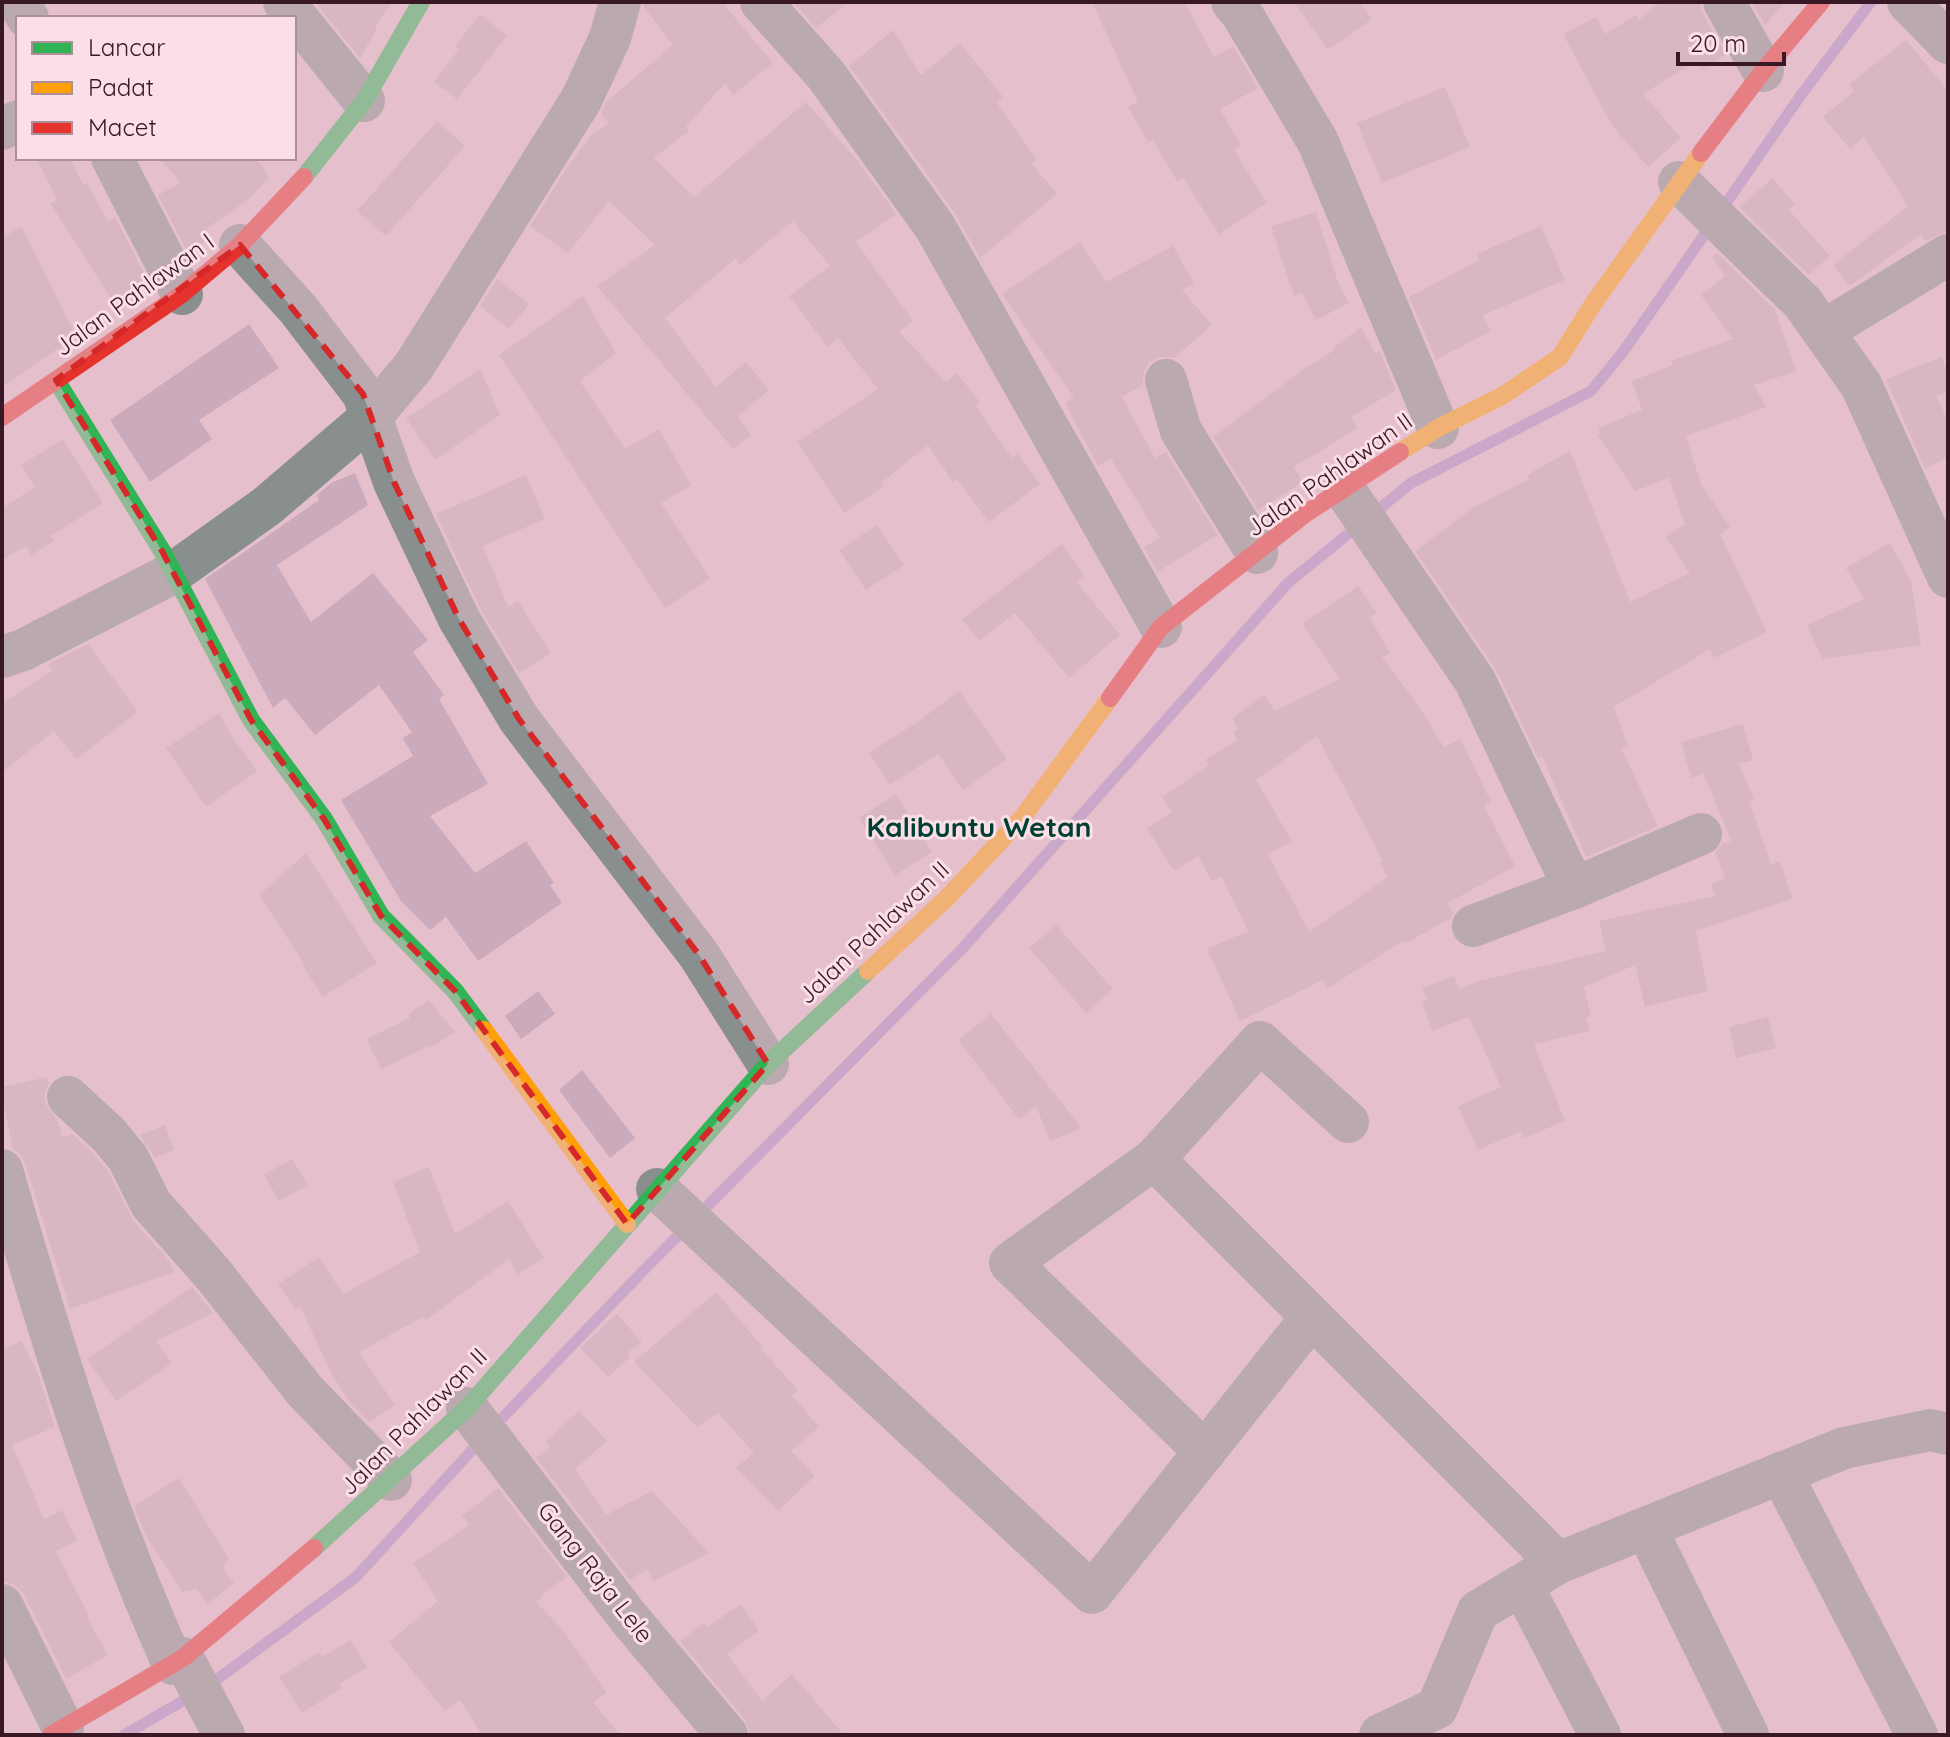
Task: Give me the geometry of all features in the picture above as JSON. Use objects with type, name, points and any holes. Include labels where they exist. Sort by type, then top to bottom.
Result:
[{"type":"street","name":"Jalan Pahlawan I","points":[[2,417],[182,294],[240,245],[304,177],[364,101],[421,2]]},
{"type":"street","points":[[2,657],[23,650],[167,562],[267,506],[367,406],[414,366],[581,100],[610,38],[620,2]]},
{"type":"street","points":[[761,2],[826,75],[935,227],[1161,627]]},
{"type":"street","points":[[1232,2],[1318,142],[1438,428]]},
{"type":"street","points":[[1724,2],[1763,71]]},
{"type":"street","name":"Jalan Pahlawan II","points":[[57,1731],[196,1688],[391,1480],[469,1408],[768,1064],[948,897],[1022,818],[1161,627],[1305,514],[1350,497],[1438,428],[1502,396],[1560,357],[1593,304],[1687,190],[1763,71],[1821,2]]},
{"type":"street","points":[[1908,2],[1948,43]]},
{"type":"street","points":[[296,17],[364,101]]},
{"type":"street","points":[[113,160],[182,294]]},
{"type":"street","points":[[1687,190],[1803,303],[1861,385],[1948,577]]},
{"type":"street","points":[[240,245],[298,309],[367,406],[394,482],[459,619],[519,719],[699,955],[768,1064]]},
{"type":"street","points":[[1823,331],[1948,255]]},
{"type":"street","points":[[56,380],[167,562],[251,720],[324,819],[381,916],[455,991],[627,1224]]},
{"type":"street","points":[[1166,380],[1181,431],[1257,553]]},
{"type":"street","points":[[1350,497],[1475,681],[1574,888]]},
{"type":"street","points":[[1473,926],[1574,888],[1701,834]]},
{"type":"street","points":[[1205,1452],[1010,1263],[1154,1159],[1260,1042],[1348,1122]]},
{"type":"street","points":[[68,1097],[109,1135],[128,1158],[151,1204],[213,1274],[305,1391],[391,1480]]},
{"type":"street","points":[[1154,1159],[1558,1563]]},
{"type":"street","points":[[2,1170],[17,1281],[138,1587],[196,1688]]},
{"type":"street","points":[[657,1189],[1092,1593],[1311,1318]]},
{"type":"street","name":"Gang Raja Lele","points":[[469,1408],[628,1617],[724,1734]]},
{"type":"street","points":[[1380,1735],[1444,1722],[1478,1611],[1558,1563],[1844,1448],[1939,1432],[1948,1468]]},
{"type":"street","points":[[1781,1473],[1917,1735]]},
{"type":"street","points":[[1646,1528],[1748,1735]]},
{"type":"street","points":[[1522,1585],[1600,1735]]},
{"type":"street","points":[[2,1605],[57,1731]]},
{"type":"highlighted area","points":[[240,245],[363,394],[394,482],[459,619],[519,719],[699,955],[768,1064],[627,1224],[455,991],[381,916],[324,819],[251,720],[162,551],[56,380]]},
{"type":"building","points":[[315,2],[392,2],[360,58]]},
{"type":"building","points":[[643,2],[722,2],[773,63],[733,95],[725,83],[686,127],[689,131],[654,158],[694,197],[806,102],[858,161],[896,214],[856,242],[913,321],[899,332],[946,382],[957,373],[980,402],[976,406],[1012,458],[1018,454],[1040,484],[989,522],[957,479],[953,482],[928,445],[881,483],[883,487],[844,513],[797,442],[878,389],[838,338],[828,347],[789,296],[830,266],[793,221],[739,266],[736,258],[665,318],[716,387],[746,362],[769,390],[738,416],[751,435],[733,449],[597,286],[655,245],[609,201],[568,253],[530,226],[592,134],[609,123],[601,114],[606,102],[673,45]]},
{"type":"building","points":[[793,2],[849,2],[816,28]]},
{"type":"building","points":[[1092,2],[1185,2],[1214,57],[1233,46],[1258,88],[1220,109],[1241,146],[1234,150],[1267,203],[1219,234],[1183,178],[1177,181],[1153,140],[1148,142],[1128,107],[1138,102]]},
{"type":"building","points":[[1294,2],[1360,2],[1372,19],[1328,50]]},
{"type":"building","points":[[1660,2],[1700,2],[1703,14],[1726,54],[1702,70],[1696,61],[1643,94],[1681,138],[1648,167],[1611,124],[1563,34],[1596,17],[1605,34],[1636,15],[1639,20]]},
{"type":"building","points":[[1752,2],[1785,2],[1765,25]]},
{"type":"building","points":[[480,14],[507,36],[457,99],[434,82],[459,49],[455,46]]},
{"type":"building","points":[[893,30],[921,75],[960,43],[1004,98],[997,103],[1037,160],[1032,164],[1057,194],[980,258],[955,213],[849,66]]},
{"type":"building","points":[[1906,40],[1948,91],[1948,231],[1925,241],[1921,234],[1850,286],[1833,265],[1908,206],[1864,137],[1850,149],[1823,117],[1854,91],[1849,84]]},
{"type":"building","points":[[1445,87],[1470,147],[1382,183],[1357,123]]},
{"type":"building","points":[[437,121],[465,146],[386,236],[357,211]]},
{"type":"building","points":[[37,160],[71,160],[83,185],[87,183],[108,221],[115,217],[150,285],[117,308],[50,203],[57,200]]},
{"type":"building","points":[[162,160],[257,160],[269,177],[249,199],[206,229],[211,237],[189,255],[158,195],[181,183]]},
{"type":"building","points":[[1773,178],[1795,205],[1789,210],[1830,256],[1809,275],[1739,207]]},
{"type":"building","points":[[1316,212],[1338,282],[1349,303],[1316,320],[1302,293],[1294,296],[1271,226]]},
{"type":"building","points":[[1541,226],[1565,280],[1483,315],[1491,331],[1436,360],[1409,297],[1480,260],[1477,254]]},
{"type":"building","points":[[22,227],[76,336],[2,387],[2,237]]},
{"type":"building","points":[[1080,242],[1106,282],[1173,246],[1194,284],[1182,290],[1212,325],[1174,358],[1160,357],[1149,363],[1143,374],[1143,385],[1122,397],[1155,458],[1166,452],[1218,535],[1157,572],[1144,547],[1160,538],[1111,459],[1098,466],[1065,403],[1074,398],[1002,294]]},
{"type":"building","points":[[1717,253],[1775,310],[1796,371],[1754,385],[1766,407],[1686,436],[1701,484],[1730,527],[1720,534],[1767,632],[1714,658],[1710,649],[1614,707],[1628,746],[1621,748],[1658,826],[1586,857],[1542,756],[1538,758],[1497,671],[1415,551],[1476,506],[1529,479],[1527,475],[1570,451],[1630,602],[1690,573],[1666,537],[1685,524],[1669,478],[1635,491],[1598,436],[1601,434],[1598,428],[1642,410],[1632,381],[1673,365],[1671,361],[1733,339],[1701,295],[1725,276],[1712,256]]},
{"type":"building","points":[[497,279],[529,304],[509,329],[480,306]]},
{"type":"building","points":[[583,296],[616,353],[580,381],[625,449],[659,429],[691,486],[661,503],[710,578],[665,608],[499,355]]},
{"type":"building","points":[[249,324],[279,368],[199,420],[212,439],[150,482],[110,420]]},
{"type":"building","points":[[1361,327],[1375,353],[1379,350],[1396,390],[1351,417],[1358,428],[1294,467],[1303,482],[1258,510],[1213,437],[1333,351]]},
{"type":"building","points":[[1941,357],[1948,372],[1948,391],[1936,396],[1948,420],[1948,457],[1925,469],[1886,379]]},
{"type":"building","points":[[480,369],[500,415],[435,460],[406,418]]},
{"type":"building","points":[[63,439],[103,503],[51,536],[54,541],[31,555],[26,546],[2,560],[2,508],[35,487],[21,465]]},
{"type":"building","points":[[355,473],[368,505],[277,565],[311,622],[373,573],[428,640],[413,652],[444,695],[439,699],[488,784],[430,816],[475,873],[526,841],[554,883],[550,885],[562,903],[478,961],[446,917],[430,930],[401,901],[341,800],[413,756],[403,738],[412,732],[379,685],[315,735],[285,698],[273,708],[205,579],[319,500],[317,495],[331,483]]},
{"type":"building","points":[[526,475],[545,519],[483,546],[508,607],[518,601],[551,653],[519,673],[480,608],[436,514]]},
{"type":"building","points":[[877,525],[904,565],[866,590],[839,550]]},
{"type":"building","points":[[1890,543],[1911,581],[1921,645],[1822,659],[1807,625],[1864,599],[1846,568]]},
{"type":"building","points":[[1062,544],[1085,577],[1077,582],[1120,635],[1069,678],[1015,613],[979,641],[962,619]]},
{"type":"building","points":[[1358,586],[1377,613],[1370,618],[1390,653],[1382,657],[1416,702],[1444,747],[1461,739],[1491,802],[1484,805],[1515,866],[1448,903],[1453,913],[1451,918],[1405,944],[1403,941],[1328,988],[1323,980],[1240,1021],[1207,949],[1248,931],[1221,876],[1212,881],[1198,856],[1174,871],[1147,828],[1172,812],[1162,797],[1209,765],[1206,759],[1238,740],[1233,732],[1238,729],[1232,718],[1264,695],[1275,711],[1340,679],[1302,624]],"holes":[[[1317,736],[1383,861],[1380,863],[1388,877],[1309,932],[1268,854],[1292,841],[1256,780]]]},
{"type":"building","points":[[88,644],[138,712],[76,759],[54,731],[2,772],[2,704],[53,670],[48,664]]},
{"type":"building","points":[[959,691],[1007,759],[963,790],[938,754],[890,785],[869,753]]},
{"type":"building","points":[[219,713],[257,771],[206,807],[166,748]]},
{"type":"building","points":[[1743,724],[1753,760],[1739,764],[1754,799],[1749,801],[1771,864],[1780,861],[1792,899],[1696,931],[1708,991],[1645,1007],[1635,965],[1584,987],[1591,1016],[1586,1018],[1590,1031],[1534,1044],[1565,1121],[1524,1138],[1521,1131],[1478,1150],[1458,1106],[1501,1087],[1469,1017],[1432,1031],[1422,1002],[1427,1000],[1422,988],[1454,976],[1459,989],[1478,981],[1606,951],[1599,921],[1715,896],[1711,884],[1725,879],[1715,852],[1722,844],[1731,841],[1704,774],[1691,778],[1681,742]]},
{"type":"building","points":[[896,794],[932,852],[895,875],[859,818]]},
{"type":"building","points":[[306,853],[377,963],[323,997],[259,895]]},
{"type":"building","points":[[1056,925],[1113,989],[1086,1013],[1029,948]]},
{"type":"building","points":[[538,991],[555,1014],[521,1039],[505,1016]]},
{"type":"building","points":[[429,1000],[455,1032],[430,1048],[381,1069],[366,1039],[410,1018],[408,1014]]},
{"type":"building","points":[[991,1014],[1082,1128],[1050,1141],[1036,1106],[1019,1119],[958,1040]]},
{"type":"building","points":[[1768,1017],[1776,1048],[1736,1058],[1729,1027]]},
{"type":"building","points":[[582,1070],[635,1138],[610,1158],[559,1090]]},
{"type":"building","points":[[47,1077],[49,1083],[45,1103],[58,1121],[62,1137],[73,1135],[108,1171],[133,1220],[169,1261],[174,1272],[70,1309],[25,1163],[13,1150],[2,1096],[2,1087]]},
{"type":"building","points":[[165,1125],[174,1150],[155,1158],[140,1135]]},
{"type":"building","points":[[292,1159],[308,1185],[279,1201],[264,1175]]},
{"type":"building","points":[[429,1167],[455,1234],[508,1201],[544,1258],[518,1274],[509,1259],[426,1320],[423,1317],[359,1352],[395,1405],[369,1422],[352,1405],[332,1375],[300,1306],[295,1309],[278,1284],[319,1257],[343,1294],[420,1252],[393,1182]]},
{"type":"building","points":[[192,1287],[213,1313],[156,1341],[172,1363],[116,1401],[87,1359]]},
{"type":"building","points":[[716,1292],[798,1390],[792,1395],[819,1427],[791,1451],[815,1476],[778,1511],[736,1468],[754,1453],[718,1413],[697,1427],[634,1362]]},
{"type":"building","points":[[617,1314],[642,1342],[628,1352],[630,1357],[608,1377],[580,1348]]},
{"type":"building","points":[[21,1340],[37,1371],[55,1427],[12,1445],[44,1519],[62,1510],[77,1541],[56,1551],[108,1655],[66,1679],[24,1594],[15,1585],[2,1581],[2,1351]]},
{"type":"building","points":[[579,1411],[607,1441],[575,1469],[606,1515],[652,1491],[709,1553],[653,1581],[647,1569],[630,1580],[536,1458],[550,1447],[545,1442]]},
{"type":"building","points":[[179,1478],[229,1559],[222,1568],[234,1583],[208,1604],[197,1589],[182,1592],[144,1532],[134,1506]]},
{"type":"building","points":[[498,1488],[567,1577],[543,1593],[536,1602],[563,1630],[607,1693],[593,1702],[620,1735],[482,1735],[460,1700],[445,1711],[389,1642],[438,1601],[413,1563],[469,1525],[462,1516]]},
{"type":"building","points":[[741,1604],[759,1631],[727,1654],[762,1701],[792,1674],[844,1735],[750,1735],[745,1720],[680,1641],[704,1623],[707,1627]]},
{"type":"building","points":[[350,1640],[367,1667],[339,1684],[342,1688],[302,1713],[279,1677],[319,1652],[322,1657]]},
{"type":"waterway","points":[[1373,514],[1411,483],[1591,391],[1623,352],[1801,95],[1871,2]]},
{"type":"waterway","points":[[208,1686],[356,1577],[484,1437],[643,1271],[962,949],[1288,583],[1359,525]]},
{"type":"waterway","points":[[124,1735],[193,1695]]},
{"type":"traffic: fast","points":[[304,177],[364,101],[421,2]]},
{"type":"traffic: fast","points":[[56,380],[162,551],[251,720],[324,819],[381,916],[455,991],[484,1030]]},
{"type":"traffic: fast","points":[[314,1548],[467,1408],[768,1064],[868,971]]},
{"type":"traffic: slow","points":[[1400,452],[1438,428],[1502,396],[1560,357],[1593,304],[1701,153]]},
{"type":"traffic: slow","points":[[868,971],[948,897],[1022,818],[1110,698]]},
{"type":"traffic: slow","points":[[484,1030],[627,1224]]},
{"type":"traffic: jam","points":[[1701,153],[1763,71],[1821,2]]},
{"type":"traffic: jam","points":[[2,417],[182,294],[240,245],[304,177]]},
{"type":"traffic: jam","points":[[1110,698],[1161,627],[1305,514],[1400,452]]},
{"type":"traffic: jam","points":[[51,1735],[183,1658],[314,1548]]},
{"type":"district","name":"Kalibuntu Wetan","points":[[979,826]]}]
